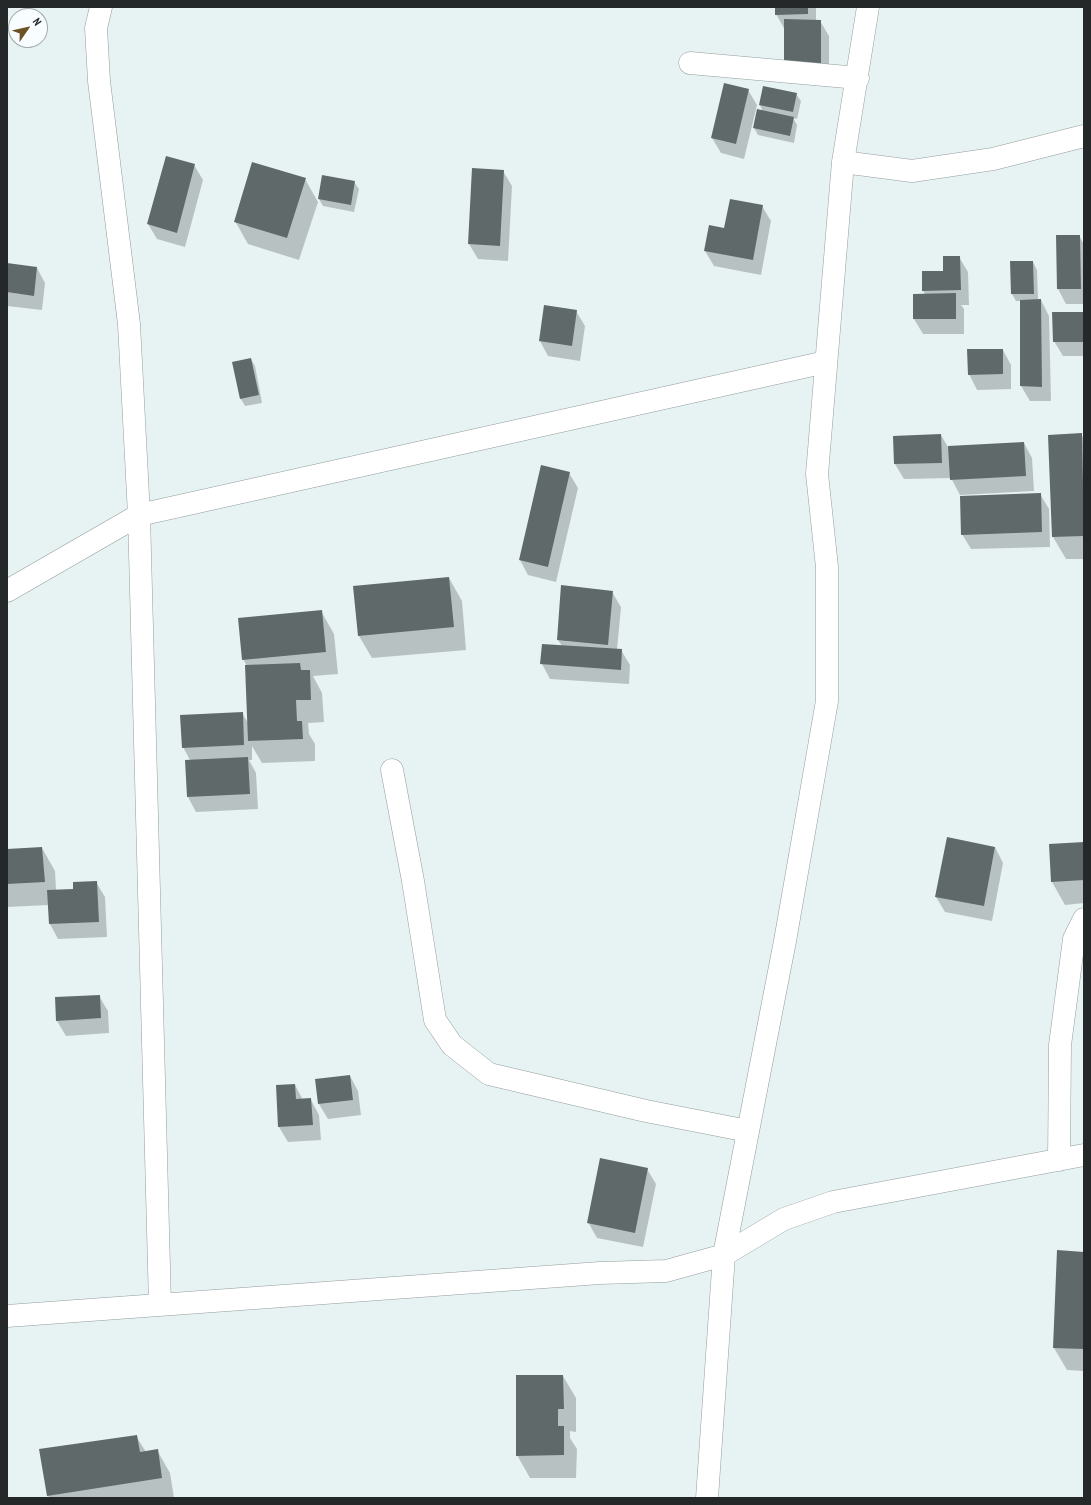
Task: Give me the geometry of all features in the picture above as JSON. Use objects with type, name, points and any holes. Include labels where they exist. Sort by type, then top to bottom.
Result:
[{"type":"street","points":[[102,7],[96,28],[98,81],[129,324],[139,515],[160,1305]]},
{"type":"street","points":[[707,1498],[724,1255],[785,941],[827,701],[827,567],[817,474],[843,162],[858,78],[868,7]]},
{"type":"street","points":[[690,63],[858,78]]},
{"type":"street","points":[[843,162],[912,171],[993,159],[1084,136]]},
{"type":"street","points":[[7,591],[139,515],[826,362]]},
{"type":"street","points":[[392,770],[413,881],[435,1020],[452,1045],[489,1074],[646,1111],[748,1130]]},
{"type":"street","points":[[1059,1160],[1060,1045],[1074,938],[1084,919]]},
{"type":"street","points":[[7,1316],[31,1313],[600,1273],[666,1271],[724,1255],[784,1219],[832,1202],[1084,1155]]},
{"type":"street","points":[[7,1323],[31,1313]]},
{"type":"building","points":[[775,7],[808,7],[808,14],[775,15]]},
{"type":"building","points":[[784,19],[821,20],[821,64],[784,64]]},
{"type":"building","points":[[724,83],[749,89],[736,144],[711,138]]},
{"type":"building","points":[[763,86],[797,93],[793,112],[759,105]]},
{"type":"building","points":[[757,109],[794,117],[790,136],[753,128]]},
{"type":"building","points":[[166,156],[195,164],[177,233],[147,224]]},
{"type":"building","points":[[252,162],[306,178],[287,238],[234,222]]},
{"type":"building","points":[[472,168],[504,170],[500,246],[468,244]]},
{"type":"building","points":[[322,175],[355,181],[351,205],[318,199]]},
{"type":"building","points":[[730,199],[763,205],[753,260],[704,251],[709,225],[724,228]]},
{"type":"building","points":[[1056,235],[1080,235],[1081,289],[1057,289]]},
{"type":"building","points":[[943,256],[960,256],[961,290],[922,291],[922,271],[943,271]]},
{"type":"building","points":[[1010,261],[1033,261],[1034,294],[1011,294]]},
{"type":"building","points":[[7,263],[37,267],[34,296],[7,292]]},
{"type":"building","points":[[956,293],[956,319],[913,319],[913,294]]},
{"type":"building","points":[[1041,299],[1042,387],[1020,386],[1020,300]]},
{"type":"building","points":[[544,305],[577,310],[572,346],[539,341]]},
{"type":"building","points":[[1052,312],[1084,312],[1084,342],[1053,342]]},
{"type":"building","points":[[967,349],[1003,349],[1003,374],[968,375]]},
{"type":"building","points":[[251,358],[259,395],[240,399],[232,362]]},
{"type":"building","points":[[1082,433],[1084,536],[1052,537],[1048,435]]},
{"type":"building","points":[[941,434],[942,463],[894,464],[893,436]]},
{"type":"building","points":[[1024,442],[1026,476],[950,480],[948,446]]},
{"type":"building","points":[[541,465],[570,472],[548,567],[519,560]]},
{"type":"building","points":[[1041,493],[1042,532],[961,535],[960,496]]},
{"type":"building","points":[[449,577],[454,627],[358,636],[353,586]]},
{"type":"building","points":[[561,585],[613,591],[608,645],[557,640]]},
{"type":"building","points":[[322,610],[326,652],[242,660],[238,618]]},
{"type":"building","points":[[542,644],[622,649],[621,670],[540,664]]},
{"type":"building","points":[[300,663],[301,670],[310,670],[311,700],[296,700],[297,721],[302,721],[303,739],[248,741],[245,665]]},
{"type":"building","points":[[243,712],[244,745],[182,748],[180,715]]},
{"type":"building","points":[[248,757],[250,794],[187,797],[185,760]]},
{"type":"building","points":[[947,837],[995,847],[984,906],[935,897]]},
{"type":"building","points":[[1084,842],[1084,880],[1051,882],[1049,844]]},
{"type":"building","points":[[42,847],[45,882],[7,884],[7,849]]},
{"type":"building","points":[[97,881],[99,922],[49,924],[47,890],[73,889],[73,882]]},
{"type":"building","points":[[100,995],[101,1018],[56,1021],[55,997]]},
{"type":"building","points":[[350,1075],[353,1100],[318,1104],[315,1079]]},
{"type":"building","points":[[295,1084],[296,1099],[311,1098],[313,1125],[278,1127],[276,1085]]},
{"type":"building","points":[[600,1158],[648,1168],[635,1233],[587,1223]]},
{"type":"building","points":[[1057,1250],[1084,1252],[1084,1349],[1053,1348]]},
{"type":"building","points":[[516,1375],[563,1375],[564,1409],[558,1409],[558,1426],[564,1426],[564,1455],[516,1456]]},
{"type":"building","points":[[137,1435],[140,1452],[158,1449],[162,1478],[47,1496],[39,1449]]}]
